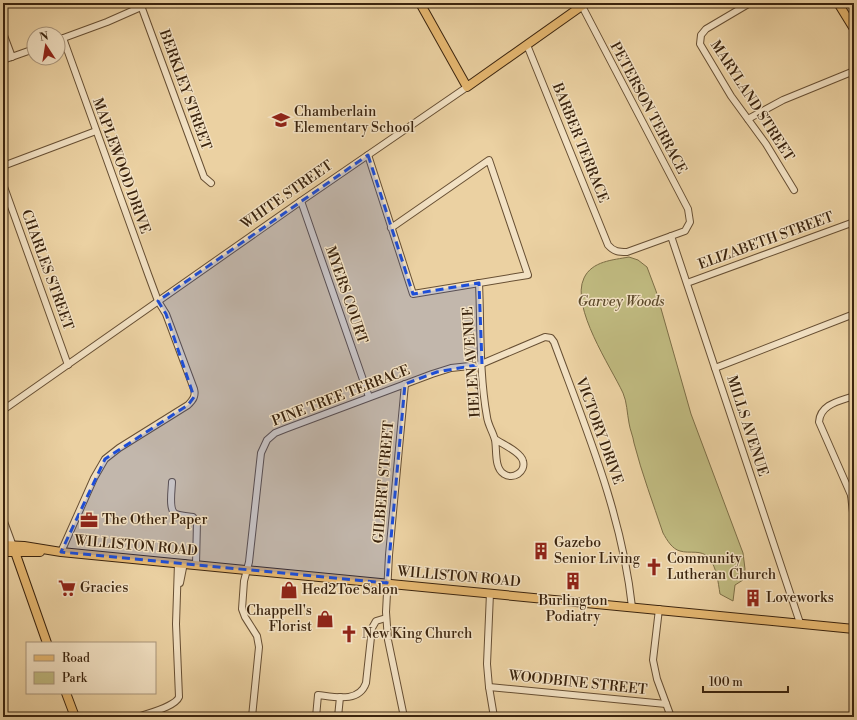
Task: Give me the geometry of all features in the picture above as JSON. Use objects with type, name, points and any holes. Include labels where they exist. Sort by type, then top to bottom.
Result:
[{"type":"main road","points":[[420,3],[467,87]]},
{"type":"main road","points":[[838,3],[854,29]]},
{"type":"main road","name":"WHITE STREET","points":[[467,87],[584,5]]},
{"type":"main road","name":"WILLISTON ROAD","points":[[3,545],[14,549],[196,564],[854,629]]},
{"type":"main road","points":[[14,549],[47,642]]},
{"type":"main road","name":"WILLISTON ROAD","points":[[3,552],[14,549]]},
{"type":"main road","points":[[66,694],[75,717]]},
{"type":"street","name":"MARYLAND STREET","points":[[750,3],[706,29],[701,35],[701,47],[740,109],[766,144],[794,190]]},
{"type":"street","points":[[66,37],[107,22],[143,4]]},
{"type":"street","name":"BERKLEY STREET","points":[[143,4],[204,177],[211,183]]},
{"type":"street","name":"PETERSON TERRACE","points":[[584,5],[688,209],[690,222],[685,230],[671,236]]},
{"type":"street","points":[[3,33],[12,57]]},
{"type":"street","name":"BARBER TERRACE","points":[[527,45],[605,240],[612,250],[621,252],[633,251],[671,236]]},
{"type":"street","points":[[3,60],[26,52]]},
{"type":"street","name":"MAPLEWOOD DRIVE","points":[[61,552],[104,459],[188,405],[194,398],[195,394],[166,314],[158,301],[66,52]]},
{"type":"street","points":[[748,119],[783,100],[854,71]]},
{"type":"street","name":"WHITE STREET","points":[[3,410],[301,201],[467,87]]},
{"type":"street","points":[[3,166],[96,131]]},
{"type":"street","points":[[368,155],[391,228],[413,294],[528,274],[489,160],[391,228]]},
{"type":"street","name":"CHARLES STREET","points":[[3,184],[68,365]]},
{"type":"street","name":"MYERS COURT","points":[[301,201],[369,397]]},
{"type":"street","name":"ELIZABETH STREET","points":[[687,283],[854,222]]},
{"type":"street","name":"MILLS AVENUE","points":[[671,236],[800,623]]},
{"type":"street","name":"HELEN AVENUE","points":[[479,283],[482,364],[487,418],[495,439],[500,470],[506,476],[517,475],[523,466],[522,458],[495,439]]},
{"type":"street","points":[[715,368],[854,314]]},
{"type":"street","name":"VICTORY DRIVE","points":[[482,364],[545,337],[552,340],[612,503],[620,536],[632,607]]},
{"type":"street","name":"PINE TREE TERRACE","points":[[252,717],[259,647],[257,636],[245,617],[242,609],[244,581],[247,569],[260,457],[267,440],[275,433],[285,429],[446,369],[482,364]]},
{"type":"street","name":"GILBERT STREET","points":[[404,717],[388,640],[386,618],[387,583],[405,384]]},
{"type":"street","points":[[854,396],[825,407],[819,418],[821,428],[852,497],[854,522]]},
{"type":"street","points":[[172,482],[171,507],[173,512],[176,514],[193,517],[197,522],[196,564]]},
{"type":"street","points":[[3,519],[14,549]]},
{"type":"street","points":[[138,717],[178,701],[179,692],[176,624],[178,591],[183,571],[181,563]]},
{"type":"street","points":[[490,593],[487,664],[494,717]]},
{"type":"street","points":[[659,609],[653,660],[671,717]]},
{"type":"street","points":[[316,717],[318,695],[340,697],[354,696],[363,690],[366,683],[372,628],[376,621],[386,618]]},
{"type":"street","name":"WOODBINE STREET","points":[[489,687],[666,704]]},
{"type":"street","points":[[338,717],[340,697]]},
{"type":"highlighted area","points":[[368,155],[413,294],[479,283],[482,364],[437,372],[405,384],[387,583],[61,552],[105,459],[188,405],[194,397],[166,314],[158,301]]},
{"type":"green space","name":"Garvey Woods","points":[[629,257],[638,260],[647,267],[656,291],[691,414],[743,553],[745,569],[743,580],[735,585],[733,601],[720,594],[718,580],[712,562],[706,555],[677,550],[670,544],[663,533],[637,455],[629,426],[624,396],[594,337],[582,305],[581,290],[584,278],[588,272],[592,268],[604,262]]},
{"type":"place","name":"Chamberlain Elementary School","points":[[281,120]]},
{"type":"place","name":"The Other Paper","points":[[89,520]]},
{"type":"place","name":"Gazebo Senior Living","points":[[541,551]]},
{"type":"place","name":"Community Lutheran Church","points":[[654,567]]},
{"type":"place","name":"Burlington Podiatry","points":[[573,581]]},
{"type":"place","name":"Gracies","points":[[67,588]]},
{"type":"place","name":"Hed2Toe Salon","points":[[289,590]]},
{"type":"place","name":"Loveworks","points":[[753,598]]},
{"type":"place","name":"Chappell's Florist","points":[[325,619]]},
{"type":"place","name":"New King Church","points":[[349,634]]}]
